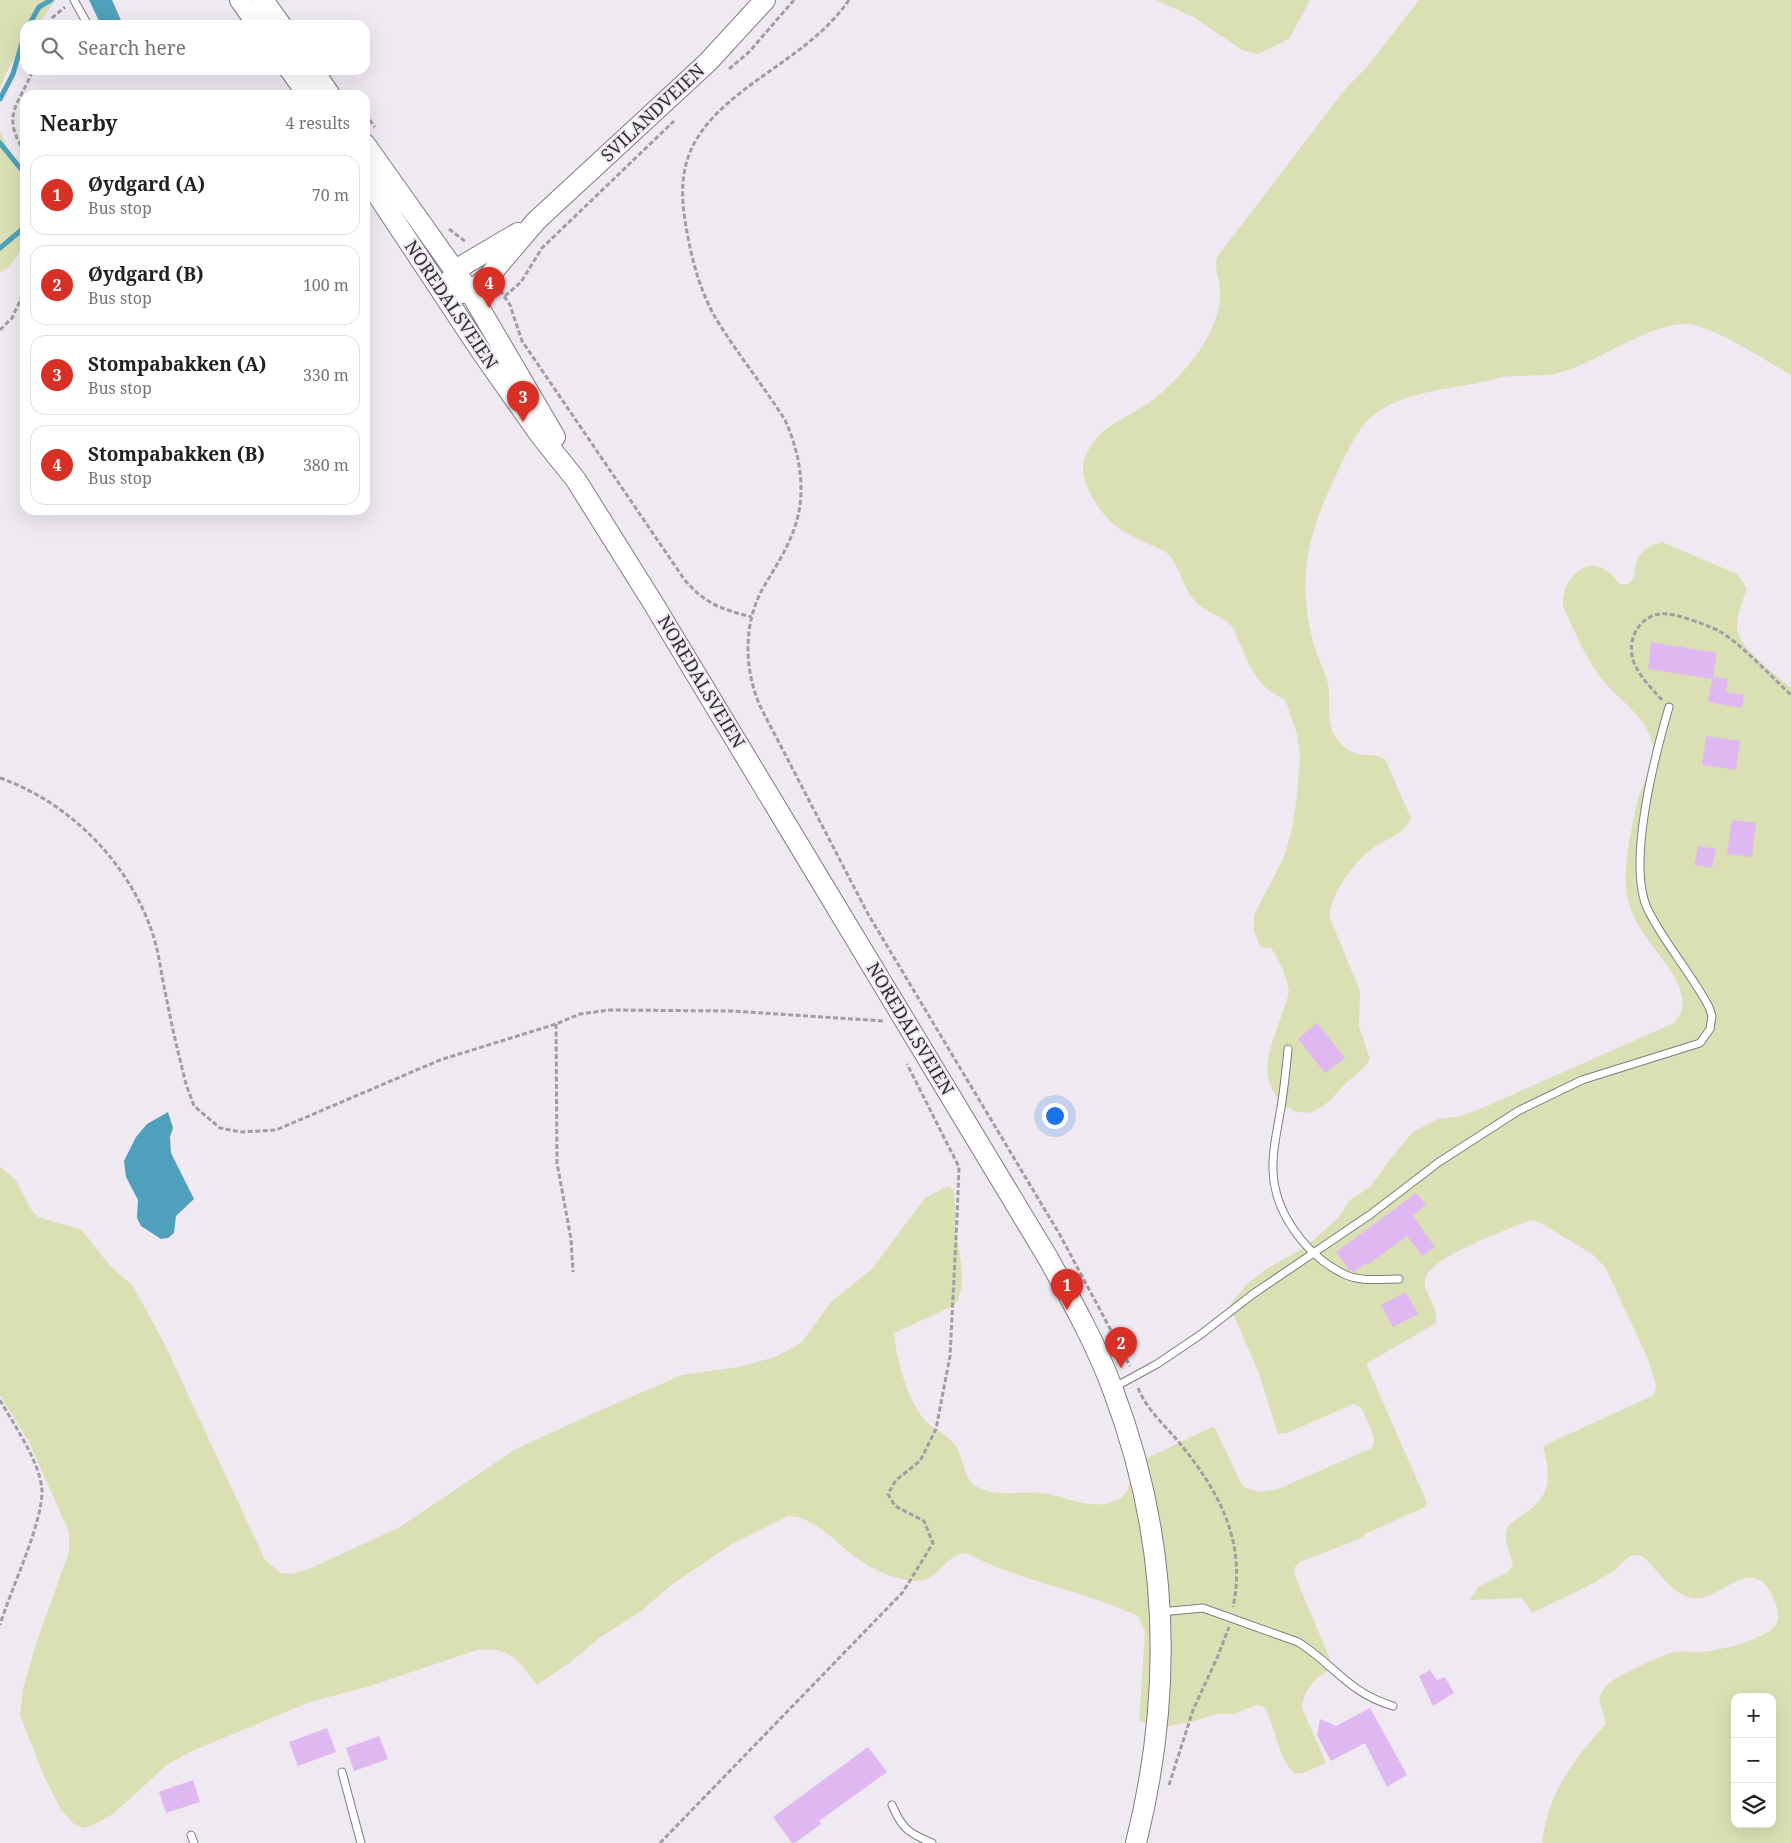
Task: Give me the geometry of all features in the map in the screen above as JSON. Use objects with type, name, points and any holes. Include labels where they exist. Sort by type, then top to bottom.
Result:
[{"type":"main road","points":[[240,0],[254,20]]},
{"type":"main road","points":[[263,0],[277,20]]},
{"type":"main road","name":"SVILANDVEIEN","points":[[470,292],[490,275],[536,221],[708,62],[765,0]]},
{"type":"main road","points":[[294,75],[304,90]]},
{"type":"main road","points":[[316,75],[327,90]]},
{"type":"main road","name":"NOREDALSVEIEN","points":[[370,151],[470,292],[550,426],[576,480],[653,603],[901,1013],[1048,1258],[1089,1333],[1112,1388],[1136,1458],[1147,1504],[1160,1612],[1161,1674],[1156,1744],[1148,1792],[1136,1843]]},
{"type":"main road","name":"NOREDALSVEIEN","points":[[370,183],[446,295],[481,351],[540,435],[576,480]]},
{"type":"main road","name":"SVILANDVEIEN","points":[[455,270],[536,221]]},
{"type":"main road","points":[[455,270],[446,295],[470,292]]},
{"type":"lane","points":[[74,1],[85,20]]},
{"type":"lane","points":[[1112,1388],[1157,1364],[1200,1335],[1439,1162],[1518,1111],[1582,1080],[1690,1048],[1706,1038],[1712,1016],[1647,908],[1640,877],[1640,853],[1648,797],[1656,756],[1669,707]]},
{"type":"lane","points":[[1288,1049],[1285,1083],[1272,1158],[1272,1172],[1276,1194],[1285,1216],[1313,1252],[1346,1275],[1366,1279],[1399,1279]]},
{"type":"lane","points":[[1160,1612],[1203,1608],[1298,1642],[1309,1649],[1357,1691],[1392,1706]]},
{"type":"lane","points":[[342,1772],[361,1843]]},
{"type":"lane","points":[[892,1806],[899,1822],[906,1830],[932,1843]]},
{"type":"lane","points":[[191,1835],[194,1843]]},
{"type":"path","points":[[725,72],[748,52],[794,0]]},
{"type":"path","points":[[676,118],[542,248],[521,282],[505,296],[513,311],[517,331],[522,341],[684,579],[698,595],[709,603],[752,617],[758,599],[781,559],[797,522],[801,492],[800,465],[793,438],[785,420],[714,315],[700,283],[683,215],[682,175],[694,142],[712,118],[730,101],[812,39],[849,0]]},
{"type":"path","points":[[53,20],[57,13],[74,1]]},
{"type":"path","points":[[22,90],[30,75]]},
{"type":"path","points":[[20,94],[13,107],[10,121],[11,133],[20,145]]},
{"type":"path","points":[[0,330],[12,318],[20,301]]},
{"type":"path","points":[[1669,707],[1644,679],[1631,654],[1631,640],[1636,630],[1650,616],[1668,614],[1720,631],[1791,695]]},
{"type":"path","points":[[0,778],[21,785],[76,822],[112,858],[137,895],[153,936],[186,1084],[194,1106],[220,1128],[241,1132],[276,1130],[440,1060],[556,1024],[580,1014],[610,1010],[732,1011],[882,1021],[901,1013]]},
{"type":"path","points":[[882,1021],[887,1028]]},
{"type":"path","points":[[556,1024],[557,1163],[571,1239],[573,1272]]},
{"type":"path","points":[[660,1843],[903,1592],[933,1543],[924,1521],[895,1506],[888,1494],[896,1480],[920,1461],[936,1429],[950,1356],[959,1167],[904,1058]]},
{"type":"path","points":[[0,1400],[33,1460],[42,1490],[37,1520],[0,1625]]},
{"type":"green space","points":[[0,0],[56,0],[42,20],[20,20],[20,51],[10,65],[0,88]]},
{"type":"green space","points":[[1156,0],[1310,0],[1289,39],[1258,54],[1242,50],[1193,17]]},
{"type":"green space","points":[[1419,0],[1791,0],[1791,375],[1723,336],[1695,325],[1684,324],[1655,330],[1576,367],[1555,374],[1503,377],[1409,397],[1382,409],[1365,423],[1356,436],[1327,494],[1313,534],[1306,574],[1308,617],[1314,646],[1329,688],[1330,720],[1334,735],[1339,742],[1352,752],[1385,759],[1411,818],[1400,832],[1373,848],[1358,861],[1338,890],[1331,909],[1330,918],[1360,991],[1359,1026],[1370,1059],[1332,1099],[1318,1109],[1301,1112],[1286,1106],[1274,1093],[1270,1085],[1267,1068],[1268,1057],[1289,992],[1285,975],[1277,958],[1271,948],[1260,947],[1254,931],[1254,915],[1284,857],[1292,829],[1300,755],[1297,734],[1285,699],[1274,694],[1258,679],[1246,658],[1232,626],[1202,608],[1194,600],[1175,563],[1166,552],[1127,534],[1105,515],[1089,492],[1083,468],[1087,452],[1101,433],[1157,397],[1177,378],[1200,350],[1212,329],[1219,305],[1220,289],[1216,268],[1217,257],[1346,88],[1367,67]]},
{"type":"green space","points":[[0,131],[20,175],[20,250],[9,268],[0,272]]},
{"type":"green space","points":[[1662,542],[1737,574],[1747,588],[1738,617],[1738,634],[1743,643],[1758,660],[1791,688],[1791,1843],[1542,1843],[1550,1808],[1564,1778],[1583,1751],[1606,1724],[1599,1698],[1607,1685],[1650,1661],[1677,1651],[1709,1651],[1730,1647],[1754,1639],[1772,1629],[1778,1621],[1778,1615],[1775,1601],[1766,1586],[1757,1579],[1747,1578],[1703,1597],[1692,1598],[1682,1595],[1674,1589],[1648,1561],[1637,1555],[1628,1558],[1616,1569],[1596,1582],[1532,1613],[1522,1598],[1470,1600],[1478,1587],[1509,1571],[1513,1564],[1506,1542],[1507,1529],[1511,1523],[1531,1509],[1544,1494],[1548,1478],[1543,1446],[1654,1395],[1656,1386],[1648,1359],[1605,1267],[1592,1254],[1539,1222],[1530,1220],[1471,1245],[1440,1262],[1430,1271],[1425,1279],[1426,1289],[1435,1311],[1436,1323],[1366,1364],[1427,1502],[1425,1507],[1365,1534],[1364,1537],[1300,1562],[1294,1568],[1295,1576],[1330,1659],[1331,1669],[1311,1685],[1305,1695],[1302,1708],[1326,1763],[1303,1773],[1295,1774],[1289,1767],[1264,1707],[1256,1705],[1234,1714],[1217,1714],[1191,1722],[1164,1727],[1139,1721],[1145,1632],[1138,1616],[1096,1599],[1008,1571],[966,1553],[952,1558],[929,1578],[915,1581],[897,1578],[878,1571],[861,1561],[812,1523],[804,1519],[788,1516],[732,1544],[670,1586],[641,1611],[598,1639],[572,1661],[537,1685],[513,1657],[498,1651],[477,1650],[373,1685],[310,1702],[192,1751],[168,1764],[113,1814],[91,1826],[83,1828],[74,1824],[61,1810],[44,1776],[20,1715],[23,1689],[37,1641],[69,1552],[69,1532],[29,1442],[0,1395],[0,1167],[15,1179],[32,1211],[38,1217],[82,1230],[110,1266],[133,1286],[165,1345],[265,1560],[281,1573],[292,1574],[311,1568],[400,1527],[514,1450],[594,1413],[682,1375],[739,1367],[775,1357],[794,1347],[802,1342],[831,1302],[872,1269],[925,1198],[948,1186],[953,1189],[962,1267],[959,1296],[955,1305],[894,1333],[897,1354],[907,1389],[917,1410],[931,1426],[954,1443],[968,1478],[974,1485],[981,1489],[998,1493],[1041,1493],[1088,1504],[1106,1504],[1122,1497],[1128,1489],[1137,1465],[1141,1461],[1214,1426],[1243,1487],[1260,1492],[1278,1489],[1372,1448],[1374,1440],[1361,1407],[1353,1404],[1287,1433],[1278,1434],[1259,1374],[1231,1304],[1246,1285],[1266,1269],[1307,1246],[1339,1217],[1349,1201],[1370,1187],[1413,1132],[1438,1119],[1462,1116],[1489,1105],[1674,1023],[1681,1012],[1682,999],[1679,987],[1664,961],[1636,922],[1631,911],[1626,889],[1630,836],[1638,799],[1653,756],[1652,741],[1648,731],[1636,714],[1606,685],[1594,669],[1563,606],[1563,598],[1568,583],[1579,570],[1594,566],[1602,568],[1620,584],[1628,584],[1634,578],[1640,554],[1649,547]]},
{"type":"water","points":[[89,0],[112,0],[121,20],[99,20]]},
{"type":"water","points":[[168,1112],[173,1128],[170,1137],[171,1153],[194,1199],[176,1216],[174,1233],[168,1238],[161,1239],[141,1226],[137,1218],[138,1200],[126,1177],[124,1161],[136,1137],[147,1124]]},
{"type":"building","points":[[1651,642],[1717,653],[1713,677],[1728,679],[1724,705],[1708,702],[1712,679],[1648,669]]},
{"type":"building","points":[[1726,692],[1744,695],[1742,708],[1724,705]]},
{"type":"building","points":[[1706,736],[1740,741],[1736,770],[1702,765]]},
{"type":"building","points":[[1732,820],[1756,823],[1752,857],[1727,854]]},
{"type":"building","points":[[1698,846],[1716,849],[1712,868],[1694,865]]},
{"type":"building","points":[[1317,1023],[1345,1058],[1325,1073],[1298,1039]]},
{"type":"building","points":[[1416,1193],[1426,1205],[1413,1216],[1435,1247],[1422,1256],[1407,1236],[1367,1265],[1366,1263],[1354,1272],[1349,1270],[1336,1252]]},
{"type":"building","points":[[1406,1292],[1418,1314],[1393,1327],[1381,1305]]},
{"type":"building","points":[[1430,1670],[1437,1680],[1445,1677],[1454,1693],[1433,1706],[1419,1676]]},
{"type":"building","points":[[1370,1708],[1407,1775],[1387,1787],[1365,1743],[1331,1761],[1317,1735],[1320,1719],[1336,1726]]},
{"type":"building","points":[[327,1728],[336,1752],[298,1766],[289,1742]]},
{"type":"building","points":[[379,1736],[388,1759],[354,1771],[346,1748]]},
{"type":"building","points":[[868,1747],[887,1772],[819,1821],[821,1824],[795,1843],[792,1843],[773,1817]]},
{"type":"building","points":[[193,1780],[200,1802],[166,1813],[159,1792]]},
{"type":"waterway","points":[[32,20],[39,7],[51,0]]},
{"type":"waterway","points":[[0,99],[13,74],[20,50]]},
{"type":"waterway","points":[[0,143],[20,168]]},
{"type":"waterway","points":[[0,248],[20,231]]},
{"type":"place","name":"Stompabakken (B)","points":[[489,308]]},
{"type":"place","name":"Stompabakken (A)","points":[[523,422]]},
{"type":"place","name":"Øydgard (A)","points":[[1067,1310]]},
{"type":"place","name":"Øydgard (B)","points":[[1121,1368]]}]
